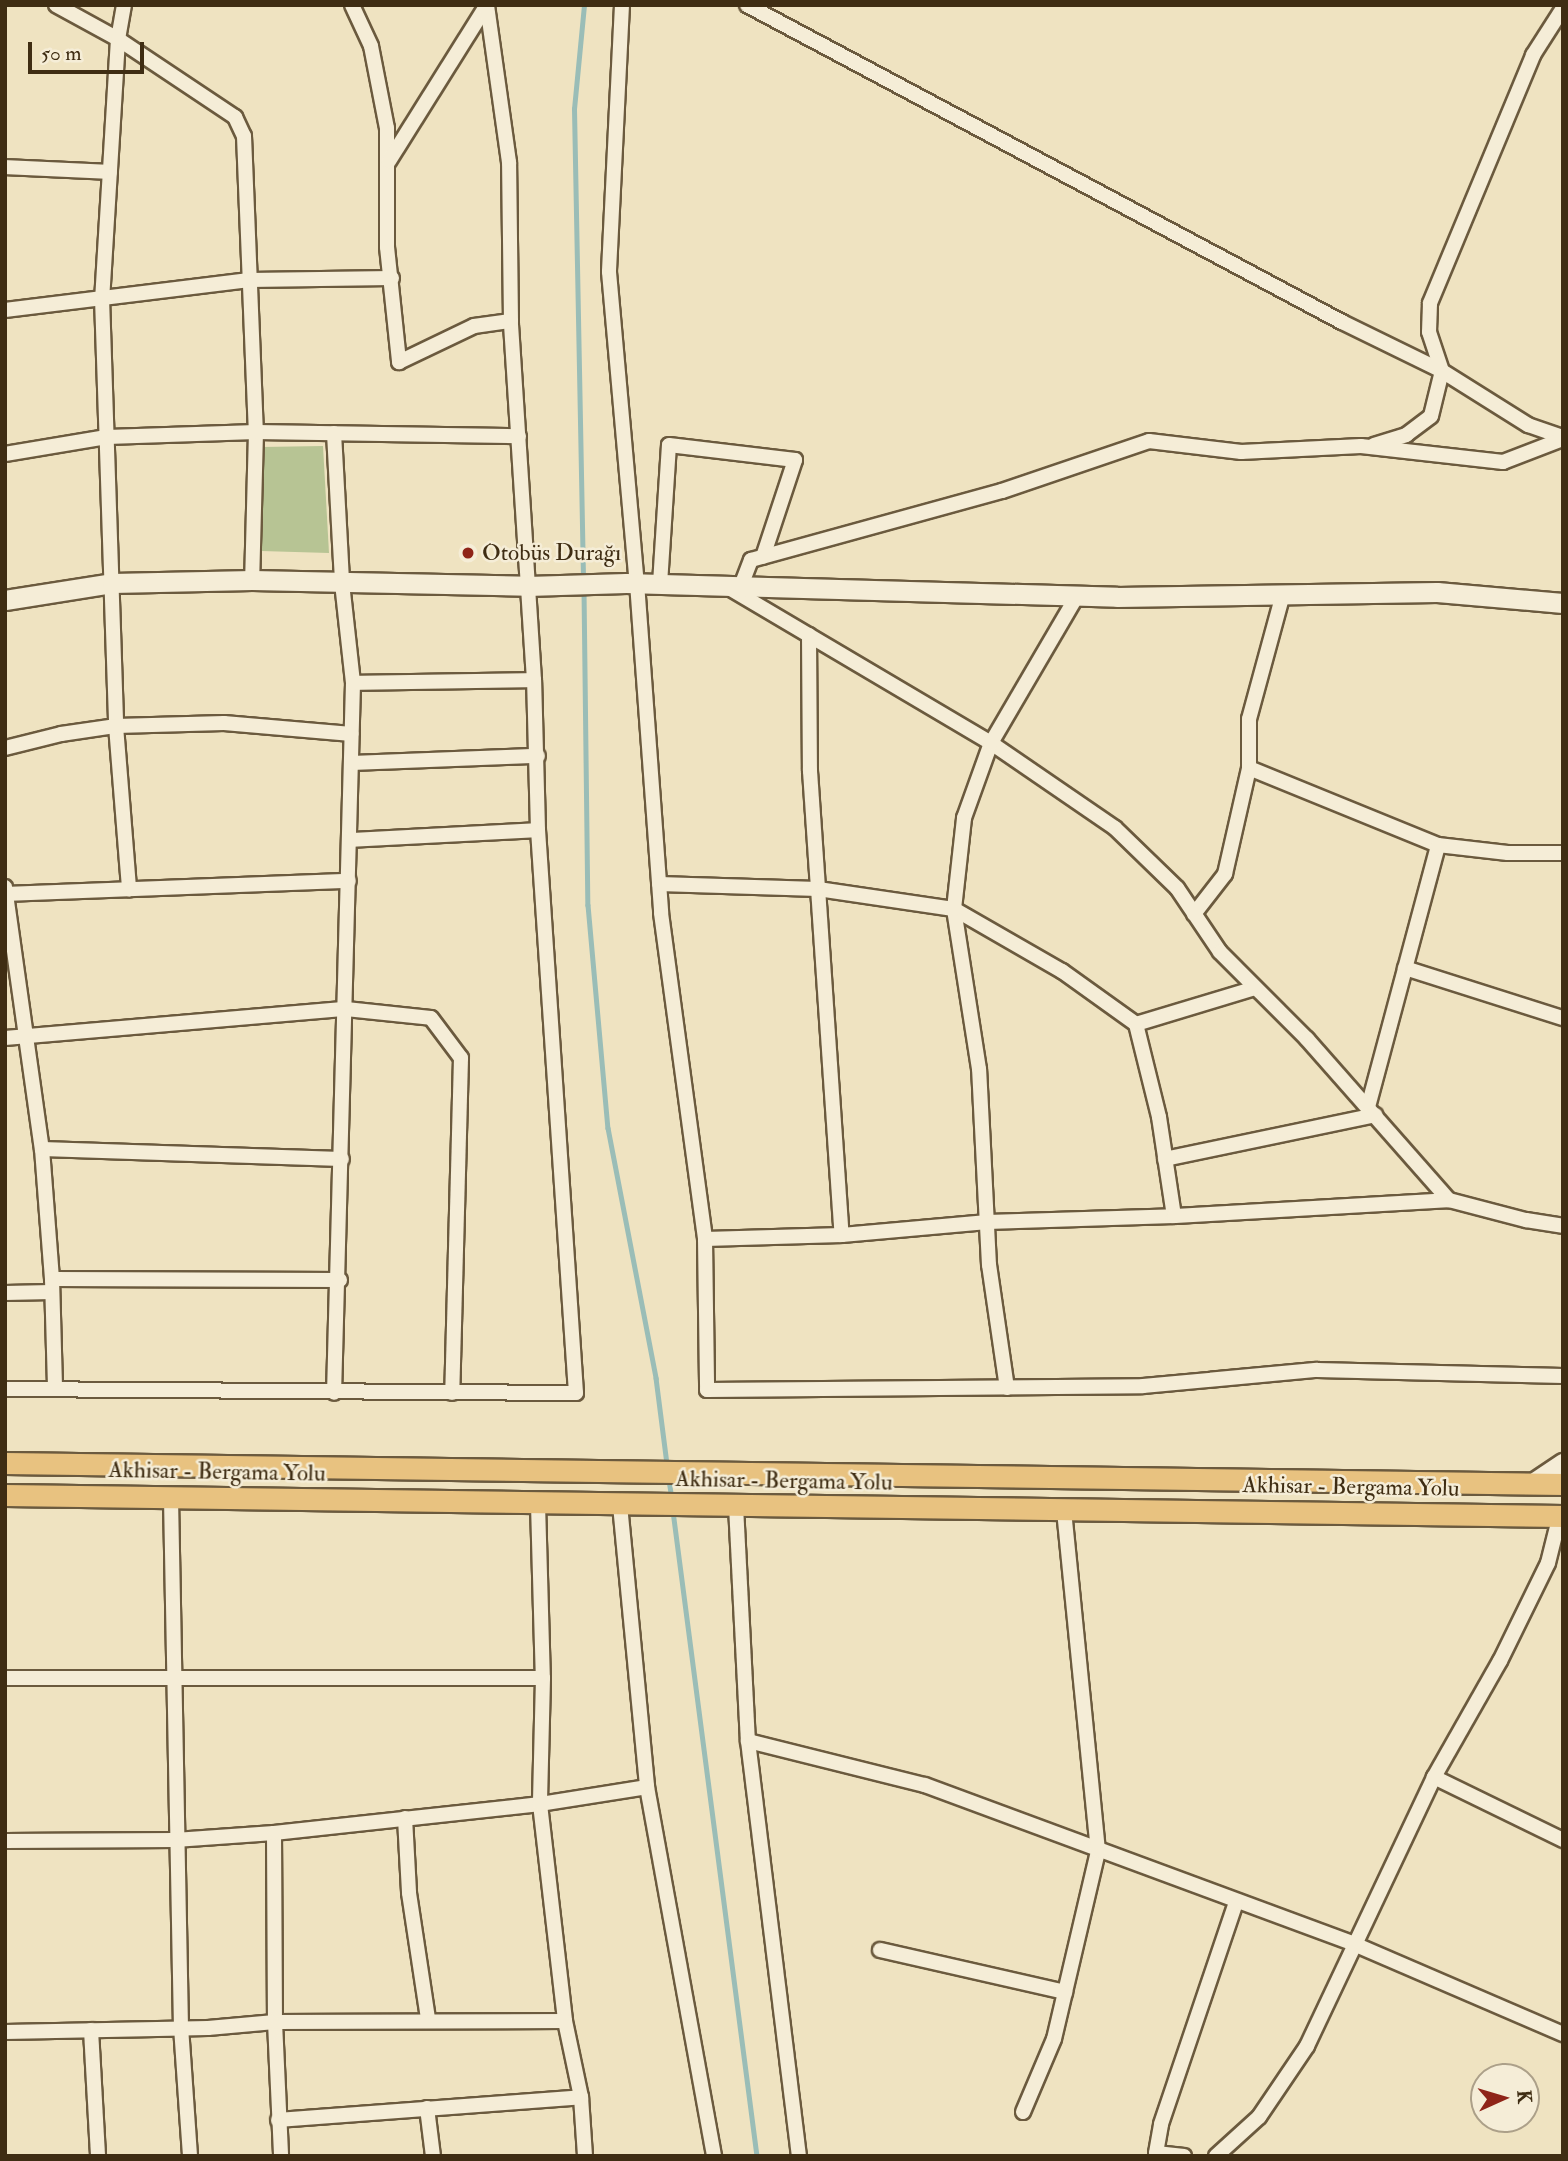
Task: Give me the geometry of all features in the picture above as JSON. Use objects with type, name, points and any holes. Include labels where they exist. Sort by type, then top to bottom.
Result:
[{"type":"main road","name":"Akhisar - Bergama Yolu","points":[[5,1463],[1563,1484]]},
{"type":"main road","name":"Akhisar - Bergama Yolu","points":[[5,1495],[711,1507],[1562,1515]]},
{"type":"street","points":[[56,5],[118,39],[235,117],[244,136],[256,432],[252,580]]},
{"type":"street","points":[[124,5],[118,39],[102,298],[116,726],[129,889]]},
{"type":"street","points":[[389,161],[487,5]]},
{"type":"street","points":[[5,1389],[576,1393],[538,830],[534,680],[511,321],[509,162],[487,5]]},
{"type":"street","points":[[622,5],[609,272],[632,583],[659,884],[705,1239],[707,1390],[1143,1386],[1317,1370],[1563,1376]]},
{"type":"street","points":[[747,5],[1342,322],[1442,371],[1528,425],[1563,438]]},
{"type":"street","points":[[349,6],[371,46],[387,128],[387,247],[399,362],[474,326],[511,321]]},
{"type":"street","points":[[1370,446],[1406,435],[1431,416],[1442,371],[1429,331],[1430,303],[1534,55],[1563,8]]},
{"type":"street","points":[[5,167],[110,172]]},
{"type":"street","points":[[5,310],[249,280],[392,278]]},
{"type":"street","points":[[5,454],[107,437],[256,432],[519,436]]},
{"type":"street","points":[[334,433],[342,583],[353,683],[340,1280],[334,1393]]},
{"type":"street","points":[[733,586],[751,560],[1002,491],[1149,441],[1241,452],[1370,446],[1503,462],[1563,438]]},
{"type":"street","points":[[660,584],[669,445],[796,460],[763,556]]},
{"type":"street","points":[[5,600],[111,583],[252,580],[527,586],[563,582],[632,583],[1077,596],[1437,592],[1563,603]]},
{"type":"street","points":[[733,586],[991,743],[1115,828],[1177,888],[1220,952],[1372,1111],[1449,1200]]},
{"type":"street","points":[[1194,914],[1225,874],[1249,768],[1249,719],[1283,594]]},
{"type":"street","points":[[1007,1388],[989,1265],[979,1069],[954,909],[964,818],[991,743],[1077,596]]},
{"type":"street","points":[[810,635],[810,771],[842,1235]]},
{"type":"street","points":[[353,683],[534,680]]},
{"type":"street","points":[[5,748],[61,734],[116,726],[224,723],[352,734]]},
{"type":"street","points":[[352,763],[538,756]]},
{"type":"street","points":[[1249,768],[1438,845],[1508,853],[1563,853]]},
{"type":"street","points":[[350,840],[538,830]]},
{"type":"street","points":[[1372,1111],[1405,968],[1438,845]]},
{"type":"street","points":[[55,1389],[52,1286],[42,1149],[6,892],[349,881]]},
{"type":"street","points":[[659,884],[818,889],[954,909],[1062,971],[1136,1024],[1159,1117],[1174,1216]]},
{"type":"street","points":[[1405,968],[1563,1018]]},
{"type":"street","points":[[1136,1024],[1255,988]]},
{"type":"street","points":[[5,1038],[346,1009],[431,1018],[461,1058],[452,1393]]},
{"type":"street","points":[[1165,1159],[1372,1111]]},
{"type":"street","points":[[42,1149],[342,1160]]},
{"type":"street","points":[[705,1239],[842,1235],[987,1222],[1174,1216],[1449,1200],[1563,1226]]},
{"type":"street","points":[[5,1293],[52,1286],[340,1280]]},
{"type":"street","points":[[1533,1483],[1563,1463]]},
{"type":"street","points":[[171,1498],[175,1840],[181,2027],[190,2156]]},
{"type":"street","points":[[538,1504],[543,1678],[540,1804],[565,2021],[581,2096],[585,2156]]},
{"type":"street","points":[[620,1505],[646,1787],[714,2156]]},
{"type":"street","points":[[736,1506],[748,1741],[799,2156]]},
{"type":"street","points":[[1023,2112],[1054,2039],[1098,1851],[1064,1510]]},
{"type":"street","points":[[1216,2156],[1259,2117],[1307,2046],[1434,1777],[1500,1661],[1548,1563],[1562,1515]]},
{"type":"street","points":[[5,1678],[543,1678]]},
{"type":"street","points":[[748,1741],[925,1785],[1354,1944],[1563,2034]]},
{"type":"street","points":[[1434,1777],[1563,1840]]},
{"type":"street","points":[[5,1841],[175,1840],[274,1833],[540,1804],[646,1787]]},
{"type":"street","points":[[405,1818],[409,1893],[428,2019]]},
{"type":"street","points":[[274,1833],[275,2022],[281,2156]]},
{"type":"street","points":[[1184,2156],[1156,2153],[1161,2124],[1236,1902]]},
{"type":"street","points":[[880,1950],[1065,1992]]},
{"type":"street","points":[[5,2032],[275,2022],[428,2019],[565,2021]]},
{"type":"street","points":[[91,2030],[98,2156]]},
{"type":"street","points":[[278,2120],[581,2096]]},
{"type":"street","points":[[427,2108],[433,2156]]},
{"type":"green space","points":[[323,446],[329,553],[261,551],[262,447]]},
{"type":"waterway","points":[[583,578],[574,109],[584,5]]},
{"type":"waterway","points":[[584,590],[588,905],[608,1128],[656,1378],[667,1464]]},
{"type":"waterway","points":[[669,1480],[672,1499]]},
{"type":"waterway","points":[[673,1511],[757,2156]]},
{"type":"place","name":"Otobüs Durağı","points":[[468,553]]}]
